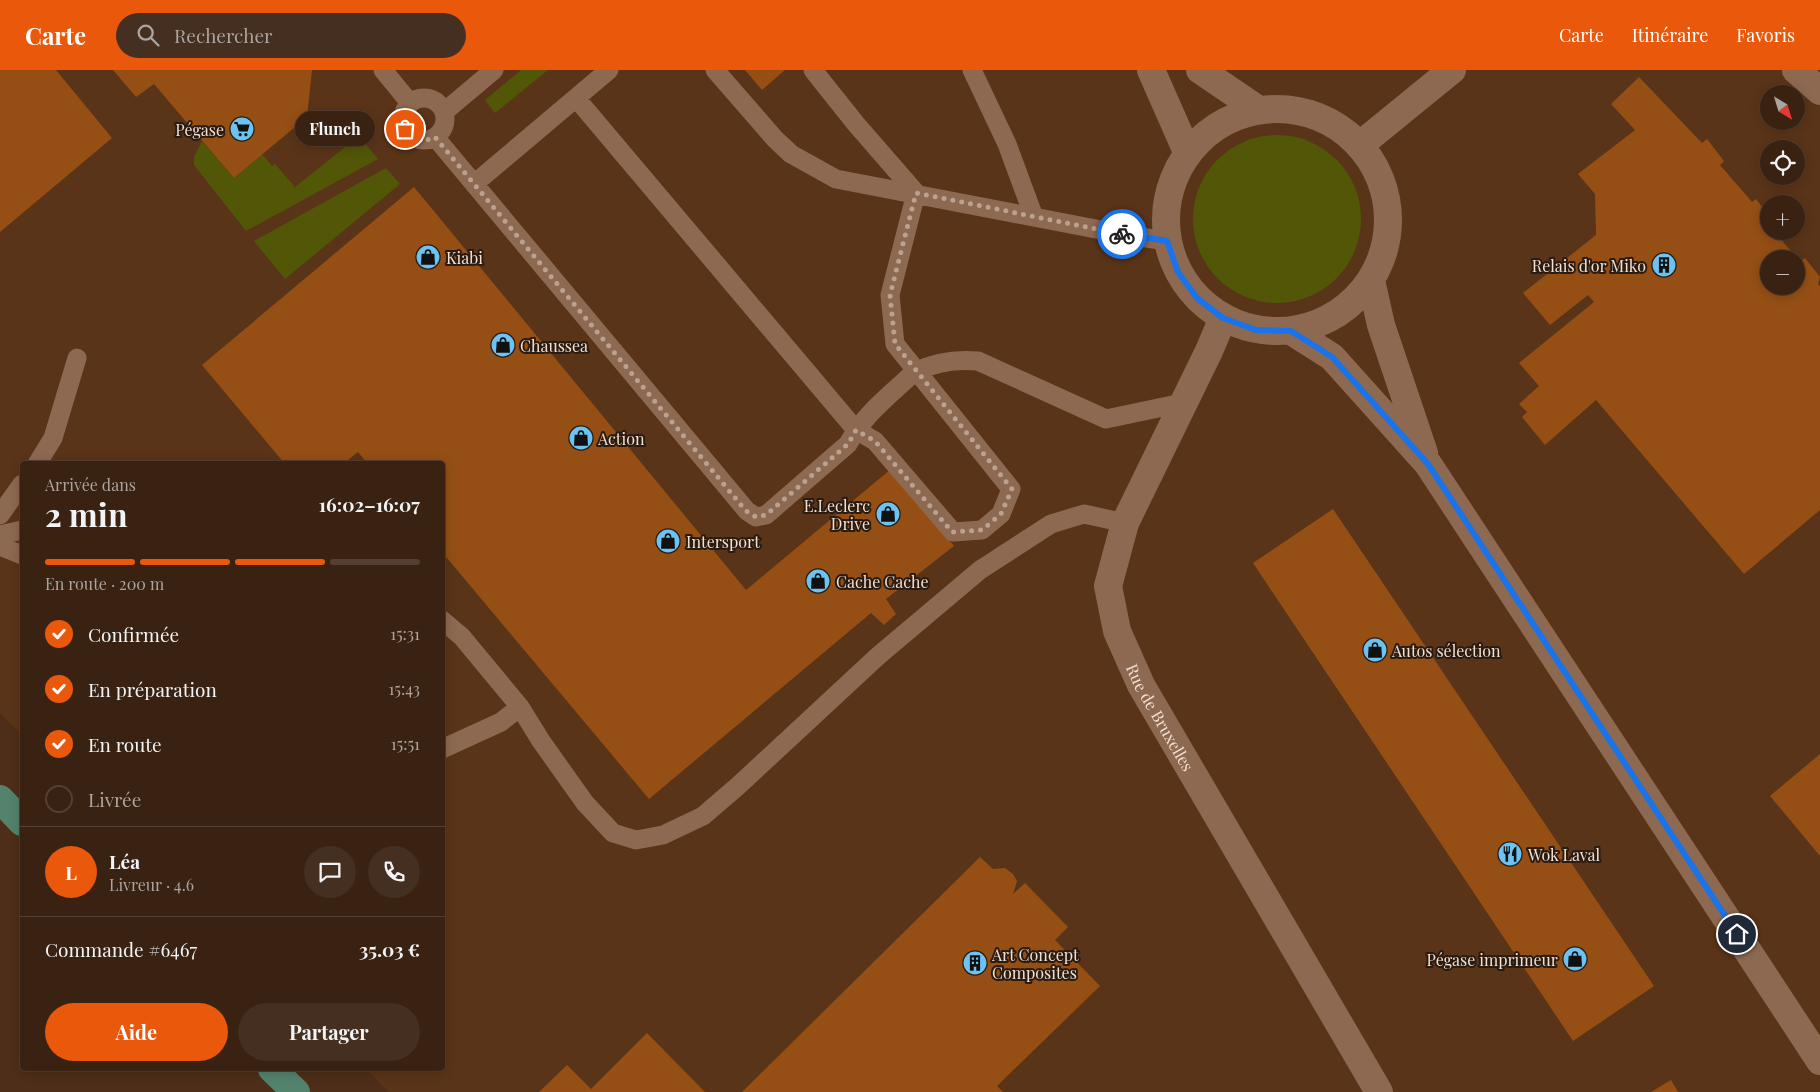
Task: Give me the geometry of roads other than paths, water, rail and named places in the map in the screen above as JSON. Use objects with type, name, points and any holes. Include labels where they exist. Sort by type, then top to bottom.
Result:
[{"type":"main road","points":[[0,800],[20,820]]},
{"type":"main road","points":[[274,1071],[296,1092]]},
{"type":"street","points":[[1150,70],[1188,154]]},
{"type":"street","points":[[1200,70],[1259,110]]},
{"type":"street","points":[[1360,145],[1452,70]]},
{"type":"street","points":[[1796,70],[1820,91]]},
{"type":"street","points":[[1287,108],[1314,114],[1339,126],[1360,145],[1380,175],[1389,210],[1386,247],[1372,280],[1356,299],[1337,315],[1315,325],[1291,331],[1256,330],[1223,318],[1197,298],[1178,272],[1167,241],[1166,210],[1173,181],[1188,154],[1207,133],[1232,118],[1259,110],[1287,108]]},
{"type":"street","points":[[1372,280],[1381,325],[1428,464]]},
{"type":"street","name":"Rue de Bruxelles","points":[[1223,318],[1209,351],[1125,523],[1108,586],[1117,630],[1141,685],[1379,1092]]},
{"type":"street","points":[[1291,331],[1332,357],[1428,464],[1820,1060]]},
{"type":"lane","points":[[382,70],[410,103]]},
{"type":"lane","points":[[444,112],[494,70]]},
{"type":"lane","points":[[474,184],[610,70]]},
{"type":"lane","points":[[716,70],[775,139],[792,154],[836,179],[1167,241]]},
{"type":"lane","points":[[813,70],[856,124],[916,193]]},
{"type":"lane","points":[[972,70],[1007,144],[1034,217]]},
{"type":"lane","points":[[422,98],[430,98],[441,106],[444,112],[446,120],[441,133],[429,140],[422,140],[409,134],[402,122],[405,108],[410,103],[422,98]]},
{"type":"lane","points":[[576,98],[856,430],[875,441],[952,532],[982,530],[1001,514],[1012,489],[895,344],[890,295],[916,193]]},
{"type":"lane","points":[[435,137],[746,511],[756,517],[766,515],[848,444],[856,430],[870,413],[916,372],[938,364],[961,360],[978,361],[1106,419],[1182,403]]},
{"type":"lane","points":[[40,461],[53,438],[77,358]]},
{"type":"lane","points":[[0,515],[20,487]]},
{"type":"lane","points":[[445,623],[462,637],[520,707],[541,742],[585,803],[613,833],[636,840],[663,835],[703,816],[878,656],[980,570],[1051,524],[1084,514],[1125,523]]},
{"type":"lane","points":[[0,535],[20,530]]},
{"type":"lane","points":[[0,546],[20,555]]},
{"type":"lane","points":[[445,748],[501,722],[520,707]]},
{"type":"place","name":"Pégase","points":[[242,129]]},
{"type":"place","name":"Flunch","points":[[405,129]]},
{"type":"place","name":"Kiabi","points":[[428,257]]},
{"type":"place","name":"Relais d'or Miko","points":[[1664,265]]},
{"type":"place","name":"Chaussea","points":[[503,345]]},
{"type":"place","name":"Action","points":[[581,438]]},
{"type":"place","name":"E.Leclerc Drive","points":[[888,514]]},
{"type":"place","name":"Intersport","points":[[668,541]]},
{"type":"place","name":"Cache Cache","points":[[818,581]]},
{"type":"place","name":"Autos sélection","points":[[1375,650]]},
{"type":"place","name":"Wok Laval","points":[[1510,854]]},
{"type":"place","name":"Pégase imprimeur","points":[[1575,959]]},
{"type":"place","name":"Art Concept Composites","points":[[975,963]]}]
